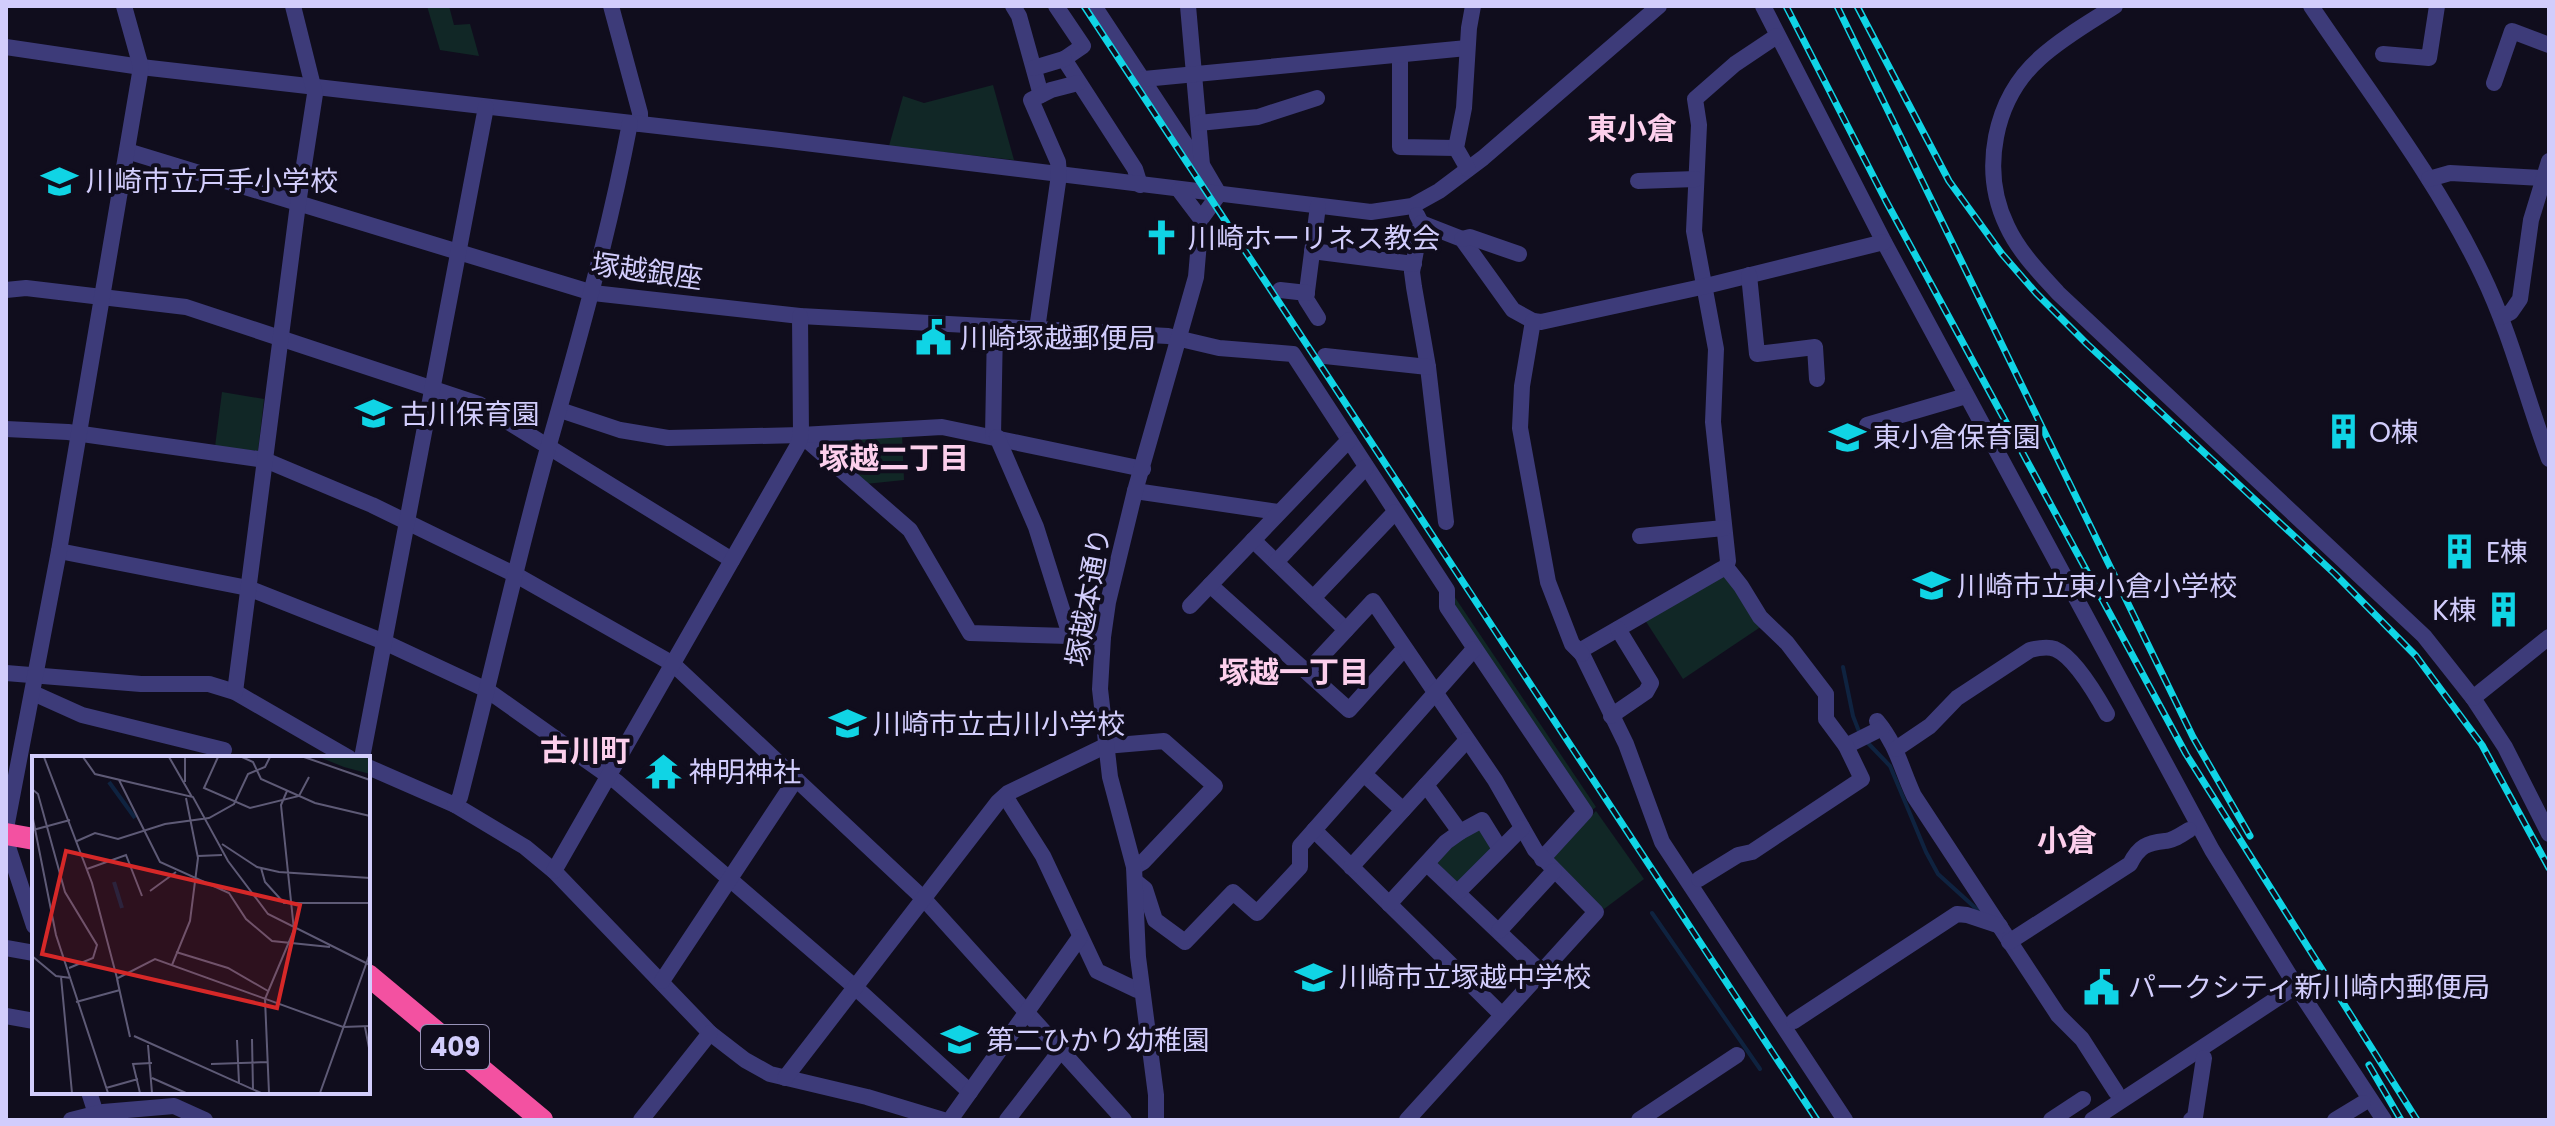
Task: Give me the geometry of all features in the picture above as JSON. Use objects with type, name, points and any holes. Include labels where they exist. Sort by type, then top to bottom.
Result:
[{"type":"highway","points":[[7,842],[32,839]]},
{"type":"highway","points":[[7,842],[32,853]]},
{"type":"highway","name":"409","points":[[370,977],[542,1120]]},
{"type":"highway","name":"409","points":[[370,993],[522,1120]]},
{"type":"street","points":[[32,920],[7,842],[7,823],[59,551],[141,67],[124,6]]},
{"type":"street","points":[[235,692],[315,86],[293,6]]},
{"type":"street","points":[[455,805],[460,797],[549,447],[640,113],[611,6]]},
{"type":"street","points":[[1013,6],[1019,16],[1041,95]]},
{"type":"street","points":[[1034,68],[1064,59],[1083,46],[1056,6]]},
{"type":"street","points":[[1094,6],[1219,194]]},
{"type":"street","points":[[1188,6],[1202,165]]},
{"type":"street","points":[[1468,169],[1456,148],[1464,108],[1473,6]]},
{"type":"street","points":[[6,47],[141,67],[1371,212],[1412,206],[1426,200],[1468,169],[1659,6]]},
{"type":"street","points":[[1763,6],[1884,242],[2212,850],[2384,1120]]},
{"type":"street","points":[[2115,6],[2039,59],[2020,80],[2006,104],[1993,157],[1995,187],[2006,225],[2025,255],[2058,293],[2424,636],[2473,698],[2517,769],[2549,834]]},
{"type":"street","points":[[2311,6],[2429,179],[2463,236],[2501,317],[2543,424],[2549,459]]},
{"type":"street","points":[[2383,54],[2429,58],[2437,6]]},
{"type":"street","points":[[2494,83],[2512,31],[2549,45]]},
{"type":"street","points":[[1582,651],[1726,567],[1728,561],[1713,422],[1716,349],[1694,231],[1699,125],[1695,99],[1735,64],[1777,36]]},
{"type":"street","points":[[1144,79],[1467,48]]},
{"type":"street","points":[[1400,55],[1400,147],[1456,148]]},
{"type":"street","points":[[1064,59],[1135,169],[1140,185]]},
{"type":"street","points":[[1037,329],[1059,175],[1058,162],[1031,100],[1078,83]]},
{"type":"street","points":[[1199,123],[1258,117],[1317,98]]},
{"type":"street","points":[[362,756],[486,107]]},
{"type":"street","name":"塚越銀座","points":[[127,151],[593,293],[800,316],[1160,336],[1219,348],[1293,354],[1447,590],[1447,607],[1585,812],[1548,865]]},
{"type":"street","points":[[2501,317],[2516,307],[2520,299],[2531,220],[2549,161]]},
{"type":"street","points":[[2429,179],[2450,173],[2542,178]]},
{"type":"street","points":[[1638,181],[1696,179]]},
{"type":"street","points":[[1179,190],[1201,219],[1219,194]]},
{"type":"street","points":[[1318,206],[1306,299],[1318,318]]},
{"type":"street","points":[[1412,206],[1421,223],[1414,264],[1414,287],[1428,367],[1446,522]]},
{"type":"street","name":"塚越本通り","points":[[1156,1120],[1156,1095],[1138,957],[1134,874],[1116,806],[1105,746],[1100,689],[1103,637],[1135,491],[1196,277],[1201,219]]},
{"type":"street","points":[[1421,223],[1462,239],[1513,310],[1533,321],[1551,320],[1706,286],[1884,242]]},
{"type":"street","points":[[1462,239],[1470,237],[1519,254]]},
{"type":"street","points":[[1312,251],[1414,264]]},
{"type":"street","points":[[1749,275],[1757,354],[1815,347],[1817,379]]},
{"type":"street","points":[[6,290],[26,288],[186,307],[479,404],[732,560]]},
{"type":"street","points":[[1280,290],[1307,293]]},
{"type":"street","points":[[554,871],[798,445],[801,435],[800,316]]},
{"type":"street","points":[[1533,321],[1522,386],[1520,428],[1548,582],[1572,644],[1582,651],[1626,744],[1662,842],[1845,1120]]},
{"type":"street","points":[[995,327],[995,437],[1036,527],[1070,635]]},
{"type":"street","points":[[1325,356],[1428,367]]},
{"type":"street","points":[[1867,425],[1966,396]]},
{"type":"street","points":[[560,410],[620,430],[668,438],[942,427],[1143,469]]},
{"type":"street","points":[[6,429],[79,434],[265,460],[407,522],[516,575],[673,664],[924,899],[1124,1120]]},
{"type":"street","points":[[801,435],[910,530],[970,633],[1103,637]]},
{"type":"street","points":[[1190,606],[1349,440]]},
{"type":"street","points":[[1276,562],[1366,467]]},
{"type":"street","points":[[1135,491],[1278,512]]},
{"type":"street","points":[[1314,597],[1395,512]]},
{"type":"street","points":[[1640,536],[1724,528]]},
{"type":"street","points":[[1253,540],[1346,630]]},
{"type":"street","points":[[59,551],[248,588],[382,641],[487,690],[610,777],[856,988],[970,1092]]},
{"type":"street","points":[[1726,567],[1760,617],[1787,643],[1826,694],[1826,719],[1896,749],[1901,769],[1914,796],[2058,1015],[2082,1039],[2116,1092]]},
{"type":"street","points":[[1210,585],[1349,710],[1404,649]]},
{"type":"street","points":[[1307,672],[1373,601],[1495,780],[1522,828],[1548,865],[1596,912],[1407,1120]]},
{"type":"street","points":[[1611,716],[1646,692],[1651,683],[1618,629]]},
{"type":"street","points":[[2473,698],[2549,637]]},
{"type":"street","points":[[1896,749],[1930,726],[1957,698],[2030,650],[2041,648],[2057,650],[2080,671],[2107,714]]},
{"type":"street","points":[[785,1078],[1005,796],[1105,746],[1164,741],[1215,786],[1134,874],[1145,889],[1155,920],[1185,942],[1233,892],[1257,913],[1300,867],[1300,846],[1474,649]]},
{"type":"street","points":[[6,673],[141,684],[209,684],[235,692],[346,756]]},
{"type":"street","points":[[33,693],[82,715],[224,750]]},
{"type":"street","points":[[1699,879],[1738,855],[1752,852],[1862,779],[1866,734]]},
{"type":"street","points":[[1351,867],[1467,740]]},
{"type":"street","points":[[370,768],[455,805],[525,847],[554,871],[710,1033],[745,1060],[770,1074],[867,1097],[943,1120]]},
{"type":"street","points":[[1364,774],[1403,810]]},
{"type":"street","points":[[662,981],[796,779]]},
{"type":"street","points":[[1426,785],[1460,832]]},
{"type":"street","points":[[1005,796],[1043,856],[1097,971],[1137,990],[1142,989]]},
{"type":"street","points":[[1389,904],[1446,842],[1482,820],[1500,849]]},
{"type":"street","points":[[1458,892],[1522,828]]},
{"type":"street","points":[[1314,830],[1502,1015]]},
{"type":"street","points":[[2009,942],[2130,864],[2138,849],[2156,840],[2167,842],[2189,830]]},
{"type":"street","points":[[1427,864],[1541,972]]},
{"type":"street","points":[[1499,931],[1548,865]]},
{"type":"street","points":[[1794,1021],[1957,914],[2000,926]]},
{"type":"street","points":[[950,1120],[1080,937]]},
{"type":"street","points":[[6,948],[32,953]]},
{"type":"street","points":[[2092,1120],[2296,986]]},
{"type":"street","points":[[6,1016],[32,1021]]},
{"type":"street","points":[[641,1120],[710,1033]]},
{"type":"street","points":[[1007,1120],[1061,1050]]},
{"type":"street","points":[[1639,1120],[1737,1055]]},
{"type":"street","points":[[2191,1120],[2195,1117],[2204,1058]]},
{"type":"street","points":[[90,1094],[97,1117]]},
{"type":"street","points":[[2051,1120],[2083,1099]]},
{"type":"street","points":[[2335,1120],[2363,1103]]},
{"type":"street","points":[[71,1120],[174,1106],[205,1120]]},
{"type":"green space","points":[[427,6],[449,6],[454,25],[470,24],[479,56],[440,50]]},
{"type":"green space","points":[[993,85],[1014,160],[889,146],[903,96],[924,103]]},
{"type":"green space","points":[[222,392],[264,399],[258,451],[215,447]]},
{"type":"green space","points":[[902,433],[904,480],[865,484],[809,438]]},
{"type":"green space","points":[[1727,574],[1762,626],[1683,679],[1645,620]]},
{"type":"green space","points":[[1452,593],[1596,807],[1591,811],[1455,610]]},
{"type":"green space","points":[[1596,811],[1644,879],[1604,909],[1551,861],[1552,856]]},
{"type":"green space","points":[[1480,827],[1494,850],[1459,886],[1435,864],[1450,844]]},
{"type":"waterway","points":[[1843,667],[1860,734]]},
{"type":"waterway","points":[[1866,741],[1890,766],[1938,874],[1981,913]]},
{"type":"waterway","points":[[1652,913],[1760,1069]]},
{"type":"railway","points":[[1084,6],[1817,1120]]},
{"type":"railway","points":[[1786,6],[1886,201],[2186,754],[2417,1120]]},
{"type":"railway","points":[[1837,6],[2193,737],[2250,836]]},
{"type":"railway","points":[[1857,6],[1949,181],[2002,254],[2087,344],[2335,574],[2416,656],[2482,745],[2549,868]]},
{"type":"railway","points":[[2369,1065],[2401,1120]]},
{"type":"place","name":"川崎市立戸手小学校","points":[[60,181]]},
{"type":"place","name":"川崎ホーリネス教会","points":[[1162,238]]},
{"type":"place","name":"川崎塚越郵便局","points":[[934,338]]},
{"type":"place","name":"古川保育園","points":[[374,414]]},
{"type":"place","name":"O棟","points":[[2343,432]]},
{"type":"place","name":"東小倉保育園","points":[[1847,437]]},
{"type":"place","name":"E棟","points":[[2460,552]]},
{"type":"place","name":"川崎市立東小倉小学校","points":[[1931,586]]},
{"type":"place","name":"K棟","points":[[2503,610]]},
{"type":"place","name":"川崎市立古川小学校","points":[[847,724]]},
{"type":"place","name":"神明神社","points":[[663,772]]},
{"type":"place","name":"川崎市立塚越中学校","points":[[1313,977]]},
{"type":"place","name":"パークシティ新川崎内郵便局","points":[[2102,987]]},
{"type":"place","name":"第二ひかり幼稚園","points":[[960,1040]]},
{"type":"district","name":"東小倉","points":[[1632,129]]},
{"type":"district","name":"塚越二丁目","points":[[894,459]]},
{"type":"district","name":"塚越一丁目","points":[[1294,673]]},
{"type":"district","name":"古川町","points":[[585,751]]},
{"type":"district","name":"小倉","points":[[2067,841]]}]
